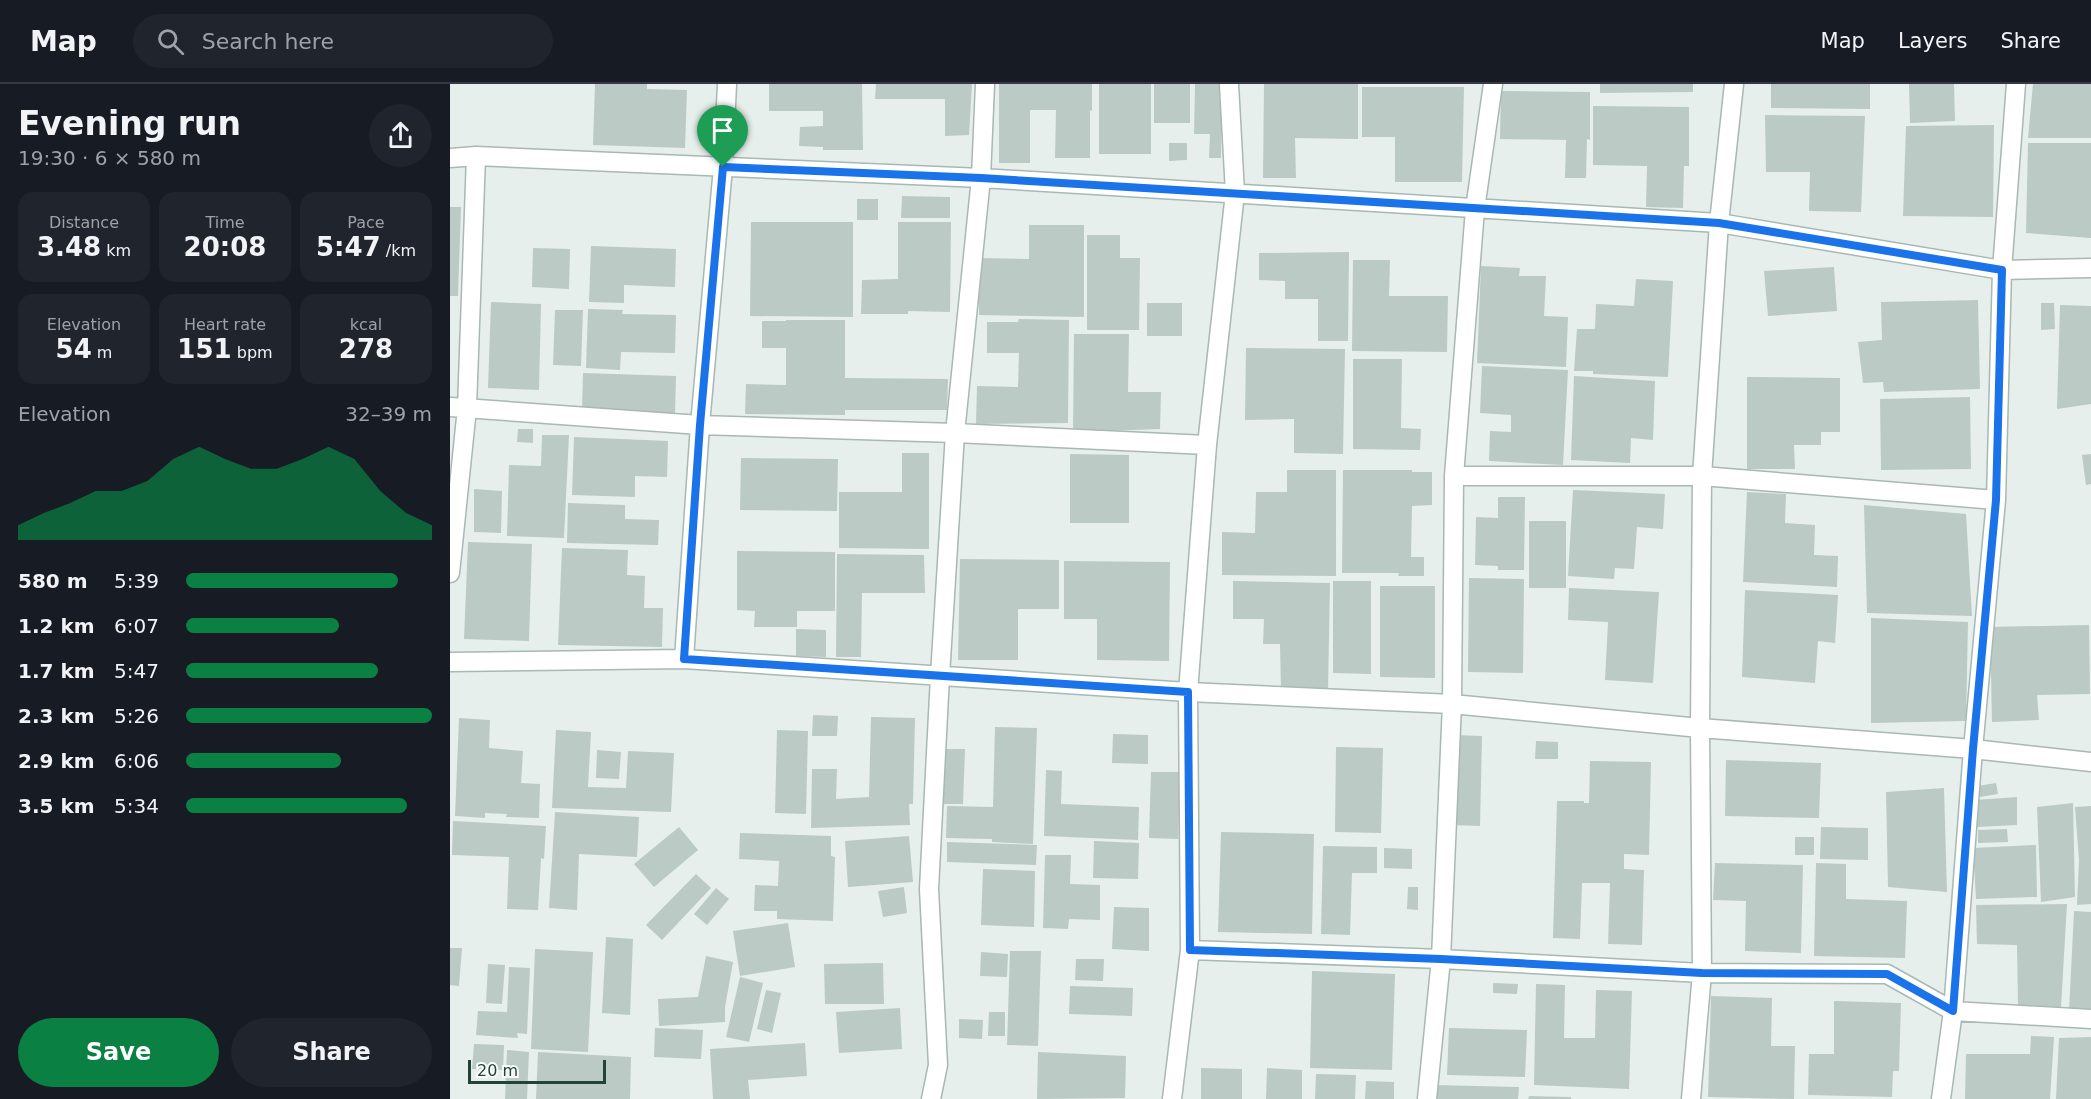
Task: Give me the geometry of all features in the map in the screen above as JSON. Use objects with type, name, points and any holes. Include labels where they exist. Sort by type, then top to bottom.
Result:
[{"type":"street","points":[[684,659],[700,425],[723,167],[728,84]]},
{"type":"street","points":[[931,1099],[938,1065],[929,889],[940,676],[956,433],[981,178],[985,84]]},
{"type":"street","points":[[1172,1099],[1190,950],[1188,692],[1207,445],[1236,193],[1229,84]]},
{"type":"street","points":[[1427,1099],[1441,959],[1452,704],[1454,476],[1475,209],[1493,84]]},
{"type":"street","points":[[1691,1099],[1702,973],[1700,728],[1702,476],[1719,223],[1734,84]]},
{"type":"street","points":[[1941,1099],[1953,1011],[1973,749],[1996,500],[2002,270],[2016,84]]},
{"type":"street","points":[[450,573],[458,407],[476,156]]},
{"type":"street","points":[[450,158],[476,156],[981,178],[1719,223],[2002,270],[2091,268]]},
{"type":"street","points":[[458,407],[700,425],[956,433],[1207,445]]},
{"type":"street","points":[[1454,476],[1702,476],[1996,500]]},
{"type":"street","points":[[450,662],[684,659],[1188,692],[1452,704],[1700,728],[1973,749],[2091,762]]},
{"type":"street","points":[[1190,950],[1441,959],[1702,973],[1887,974],[1953,1011],[2091,1019]]},
{"type":"building","points":[[595,84],[647,84],[647,89],[687,90],[685,148],[593,145]]},
{"type":"building","points":[[769,84],[862,84],[863,150],[823,150],[823,147],[799,146],[800,127],[823,126],[823,111],[769,111]]},
{"type":"building","points":[[876,84],[972,84],[969,135],[945,136],[945,99],[875,99]]},
{"type":"building","points":[[999,84],[1092,84],[1090,158],[1055,158],[1056,110],[1030,110],[1030,163],[999,163]]},
{"type":"building","points":[[1099,84],[1151,84],[1151,154],[1099,154]]},
{"type":"building","points":[[1154,84],[1190,84],[1190,123],[1154,123]]},
{"type":"building","points":[[1195,84],[1222,84],[1221,158],[1209,158],[1210,134],[1194,134]]},
{"type":"building","points":[[1264,84],[1358,84],[1358,139],[1295,138],[1296,178],[1263,178]]},
{"type":"building","points":[[1600,84],[1693,84],[1693,92],[1600,93]]},
{"type":"building","points":[[1771,84],[1870,84],[1870,109],[1771,108]]},
{"type":"building","points":[[1909,84],[1954,84],[1955,121],[1910,123]]},
{"type":"building","points":[[2033,84],[2091,84],[2091,138],[2028,138]]},
{"type":"building","points":[[1362,87],[1464,87],[1462,182],[1395,182],[1395,137],[1362,137]]},
{"type":"building","points":[[1501,91],[1590,92],[1590,140],[1587,139],[1586,178],[1565,178],[1566,140],[1500,139]]},
{"type":"building","points":[[1593,106],[1689,107],[1689,166],[1684,166],[1683,208],[1646,207],[1647,166],[1593,165]]},
{"type":"building","points":[[1765,115],[1865,116],[1861,212],[1809,211],[1810,172],[1766,172]]},
{"type":"building","points":[[1994,125],[1993,217],[1903,216],[1906,126]]},
{"type":"building","points":[[1169,143],[1187,143],[1187,160],[1169,161]]},
{"type":"building","points":[[2028,143],[2091,143],[2091,238],[2026,233]]},
{"type":"building","points":[[902,196],[950,197],[950,218],[901,218]]},
{"type":"building","points":[[857,199],[878,199],[878,220],[857,220]]},
{"type":"building","points":[[450,207],[461,207],[458,296],[450,296]]},
{"type":"building","points":[[751,222],[853,222],[853,317],[750,316]]},
{"type":"building","points":[[898,222],[951,222],[950,312],[908,311],[908,314],[861,314],[862,280],[898,279]]},
{"type":"building","points":[[1029,225],[1084,225],[1084,317],[979,315],[979,258],[1029,259]]},
{"type":"building","points":[[1087,235],[1120,235],[1120,258],[1140,258],[1139,330],[1087,330]]},
{"type":"building","points":[[591,246],[676,249],[675,287],[624,285],[624,303],[589,302]]},
{"type":"building","points":[[533,248],[570,249],[569,289],[532,287]]},
{"type":"building","points":[[1349,252],[1348,341],[1318,341],[1318,299],[1285,299],[1285,281],[1259,280],[1259,253]]},
{"type":"building","points":[[1353,260],[1390,260],[1389,296],[1448,296],[1447,352],[1352,351]]},
{"type":"building","points":[[1481,266],[1520,268],[1519,276],[1546,276],[1544,316],[1568,317],[1566,367],[1477,363]]},
{"type":"building","points":[[1834,267],[1837,311],[1768,316],[1764,271]]},
{"type":"building","points":[[1636,279],[1673,281],[1668,377],[1574,371],[1577,329],[1595,329],[1596,304],[1634,306]]},
{"type":"building","points":[[1978,300],[1980,389],[1884,392],[1883,382],[1863,383],[1858,342],[1882,340],[1881,302]]},
{"type":"building","points":[[491,302],[541,304],[539,390],[488,388]]},
{"type":"building","points":[[1147,303],[1182,303],[1182,336],[1147,336]]},
{"type":"building","points":[[2041,303],[2054,303],[2055,329],[2041,330]]},
{"type":"building","points":[[2060,305],[2091,306],[2091,404],[2057,409]]},
{"type":"building","points":[[588,309],[623,310],[622,314],[676,315],[675,353],[621,352],[620,370],[586,368]]},
{"type":"building","points":[[555,310],[583,310],[581,366],[553,365]]},
{"type":"building","points":[[1019,319],[1069,320],[1068,423],[976,424],[977,386],[1018,387],[1019,353],[987,353],[987,322],[1018,322]]},
{"type":"building","points":[[845,320],[845,378],[948,379],[947,410],[845,410],[845,415],[745,414],[746,384],[786,385],[786,348],[762,348],[762,321]]},
{"type":"building","points":[[1074,334],[1129,334],[1128,392],[1161,392],[1160,429],[1073,432]]},
{"type":"building","points":[[1246,348],[1345,349],[1343,454],[1294,453],[1294,419],[1245,420]]},
{"type":"building","points":[[1353,359],[1402,359],[1401,428],[1421,429],[1420,450],[1353,449]]},
{"type":"building","points":[[1482,366],[1568,370],[1563,465],[1489,461],[1490,431],[1511,432],[1511,415],[1480,413]]},
{"type":"building","points":[[583,373],[676,376],[675,414],[582,410]]},
{"type":"building","points":[[1574,376],[1655,381],[1653,440],[1631,438],[1630,463],[1571,460]]},
{"type":"building","points":[[1747,377],[1840,378],[1840,432],[1821,432],[1821,445],[1794,445],[1795,469],[1747,469]]},
{"type":"building","points":[[1970,397],[1971,469],[1881,470],[1880,399]]},
{"type":"building","points":[[518,429],[533,429],[533,443],[517,442]]},
{"type":"building","points":[[542,435],[569,435],[564,538],[507,536],[509,465],[541,466]]},
{"type":"building","points":[[574,437],[668,441],[667,477],[635,476],[635,497],[572,495]]},
{"type":"building","points":[[902,453],[929,453],[929,549],[839,548],[839,492],[902,492]]},
{"type":"building","points":[[1070,454],[1129,455],[1129,523],[1070,523]]},
{"type":"building","points":[[2091,454],[2091,484],[2086,485],[2082,455]]},
{"type":"building","points":[[741,458],[838,459],[837,511],[740,510]]},
{"type":"building","points":[[1287,470],[1336,470],[1336,576],[1222,575],[1222,532],[1255,533],[1256,492],[1287,492]]},
{"type":"building","points":[[1343,470],[1432,472],[1432,505],[1412,506],[1411,557],[1424,557],[1424,576],[1398,576],[1399,573],[1342,573]]},
{"type":"building","points":[[474,489],[502,491],[501,533],[474,532]]},
{"type":"building","points":[[1573,490],[1665,494],[1663,529],[1637,527],[1634,569],[1615,568],[1614,579],[1568,576]]},
{"type":"building","points":[[1747,492],[1786,494],[1785,523],[1815,525],[1814,555],[1838,556],[1837,587],[1743,582]]},
{"type":"building","points":[[1498,497],[1525,497],[1524,570],[1498,570],[1498,566],[1475,565],[1476,517],[1498,518]]},
{"type":"building","points":[[568,503],[625,505],[625,519],[659,520],[658,545],[567,543]]},
{"type":"building","points":[[1864,505],[1966,514],[1972,616],[1867,613]]},
{"type":"building","points":[[1529,521],[1566,521],[1566,588],[1529,588]]},
{"type":"building","points":[[468,542],[532,544],[529,641],[464,639]]},
{"type":"building","points":[[562,548],[628,550],[627,575],[645,576],[644,608],[663,608],[662,647],[558,645]]},
{"type":"building","points":[[737,551],[835,552],[835,611],[797,611],[797,627],[754,627],[755,611],[737,610]]},
{"type":"building","points":[[837,554],[924,555],[925,593],[862,593],[861,657],[836,657]]},
{"type":"building","points":[[960,559],[1059,560],[1059,609],[1018,609],[1018,660],[958,660]]},
{"type":"building","points":[[1064,561],[1170,562],[1169,661],[1097,660],[1097,619],[1064,619]]},
{"type":"building","points":[[1469,578],[1524,579],[1523,673],[1468,672]]},
{"type":"building","points":[[1233,581],[1330,583],[1328,690],[1281,690],[1280,644],[1263,644],[1264,619],[1233,619]]},
{"type":"building","points":[[1333,581],[1371,581],[1371,674],[1333,673]]},
{"type":"building","points":[[1380,586],[1435,586],[1435,678],[1380,677]]},
{"type":"building","points":[[1569,588],[1659,592],[1653,683],[1605,680],[1608,622],[1568,620]]},
{"type":"building","points":[[1745,590],[1838,595],[1835,643],[1818,641],[1815,683],[1742,677]]},
{"type":"building","points":[[1871,618],[1968,622],[1966,721],[1871,723]]},
{"type":"building","points":[[2089,625],[2090,694],[2037,695],[2039,720],[1992,722],[1990,627]]},
{"type":"building","points":[[796,629],[826,630],[826,657],[796,656]]},
{"type":"building","points":[[813,715],[838,716],[837,736],[812,736]]},
{"type":"building","points":[[871,717],[915,718],[913,804],[909,804],[910,825],[811,828],[812,769],[837,769],[836,799],[869,797]]},
{"type":"building","points":[[459,718],[490,720],[489,748],[523,751],[521,783],[540,784],[539,818],[506,817],[507,814],[485,813],[485,818],[455,816]]},
{"type":"building","points":[[995,727],[1037,728],[1033,844],[992,842],[992,839],[946,838],[947,806],[993,807]]},
{"type":"building","points":[[556,730],[591,732],[588,787],[626,788],[628,751],[674,753],[671,812],[552,808]]},
{"type":"building","points":[[777,730],[808,731],[806,814],[775,813]]},
{"type":"building","points":[[1113,734],[1148,735],[1148,764],[1112,763]]},
{"type":"building","points":[[1455,735],[1482,736],[1480,826],[1453,825]]},
{"type":"building","points":[[1536,741],[1558,742],[1558,759],[1535,759]]},
{"type":"building","points":[[1336,747],[1383,748],[1381,833],[1335,832]]},
{"type":"building","points":[[943,749],[965,749],[963,804],[942,804]]},
{"type":"building","points":[[597,750],[621,752],[619,779],[596,778]]},
{"type":"building","points":[[1726,760],[1821,763],[1819,818],[1725,816]]},
{"type":"building","points":[[1590,761],[1651,762],[1649,855],[1624,854],[1624,869],[1644,870],[1642,945],[1608,944],[1610,883],[1582,883],[1580,939],[1553,938],[1557,801],[1589,803]]},
{"type":"building","points":[[1046,770],[1062,771],[1061,804],[1139,807],[1138,840],[1044,836]]},
{"type":"building","points":[[1151,772],[1180,772],[1178,839],[1149,838]]},
{"type":"building","points":[[1996,783],[1998,794],[1980,797],[1978,786]]},
{"type":"building","points":[[1944,788],[1947,892],[1888,887],[1886,792]]},
{"type":"building","points":[[2017,797],[2017,825],[1977,827],[1975,800]]},
{"type":"building","points":[[2073,803],[2075,897],[2041,902],[2037,807]]},
{"type":"building","points":[[2091,806],[2091,904],[2077,905],[2079,860],[2075,807]]},
{"type":"building","points":[[555,812],[639,817],[637,857],[579,854],[577,910],[549,908]]},
{"type":"building","points":[[453,821],[546,826],[544,859],[541,858],[538,910],[507,909],[509,857],[452,855]]},
{"type":"building","points":[[679,827],[698,850],[654,887],[634,864]]},
{"type":"building","points":[[1821,827],[1868,828],[1868,860],[1820,859]]},
{"type":"building","points":[[2007,829],[2008,842],[1978,843],[1978,830]]},
{"type":"building","points":[[1221,832],[1314,834],[1312,934],[1218,932]]},
{"type":"building","points":[[740,833],[831,836],[831,856],[835,857],[833,921],[777,919],[777,911],[754,911],[755,885],[778,886],[779,861],[739,859]]},
{"type":"building","points":[[909,836],[913,882],[848,887],[845,841]]},
{"type":"building","points":[[1795,837],[1814,837],[1814,855],[1795,855]]},
{"type":"building","points":[[1094,841],[1139,843],[1138,879],[1093,878]]},
{"type":"building","points":[[947,842],[1037,845],[1036,865],[947,862]]},
{"type":"building","points":[[2036,845],[2037,897],[1976,899],[1973,848]]},
{"type":"building","points":[[1323,846],[1377,847],[1377,873],[1352,873],[1350,935],[1321,934]]},
{"type":"building","points":[[1384,848],[1412,849],[1412,869],[1384,868]]},
{"type":"building","points":[[1045,855],[1071,855],[1070,884],[1100,885],[1100,920],[1069,919],[1068,929],[1043,928]]},
{"type":"building","points":[[1715,863],[1803,865],[1801,953],[1745,951],[1746,901],[1713,900]]},
{"type":"building","points":[[1816,863],[1846,864],[1846,899],[1907,901],[1905,958],[1814,956]]},
{"type":"building","points":[[983,869],[1035,871],[1034,927],[981,925]]},
{"type":"building","points":[[696,874],[711,888],[662,940],[646,925]]},
{"type":"building","points":[[904,887],[907,913],[883,917],[878,891]]},
{"type":"building","points":[[1408,887],[1418,887],[1418,910],[1407,909]]},
{"type":"building","points":[[716,888],[729,899],[707,925],[694,914]]},
{"type":"building","points":[[2067,904],[2061,1007],[2018,1005],[2017,945],[1977,944],[1976,905]]},
{"type":"building","points":[[1114,907],[1149,908],[1149,951],[1112,949]]},
{"type":"building","points":[[2074,911],[2091,912],[2091,1012],[2069,1011]]},
{"type":"building","points":[[788,923],[795,967],[740,976],[733,931]]},
{"type":"building","points":[[606,937],[633,939],[630,1015],[602,1013]]},
{"type":"building","points":[[450,948],[462,948],[459,986],[450,985]]},
{"type":"building","points":[[535,949],[593,952],[588,1052],[531,1049]]},
{"type":"building","points":[[1010,951],[1041,951],[1038,1046],[1007,1045]]},
{"type":"building","points":[[981,952],[1008,954],[1007,977],[980,976]]},
{"type":"building","points":[[706,956],[733,962],[725,1007],[725,1022],[659,1026],[658,999],[698,997]]},
{"type":"building","points":[[1076,959],[1104,959],[1103,981],[1075,980]]},
{"type":"building","points":[[883,963],[884,1004],[825,1004],[824,964]]},
{"type":"building","points":[[488,964],[505,965],[502,1004],[486,1003]]},
{"type":"building","points":[[509,967],[530,968],[527,1034],[517,1033],[518,1038],[476,1035],[478,1011],[507,1012]]},
{"type":"building","points":[[1312,971],[1395,974],[1392,1070],[1310,1068]]},
{"type":"building","points":[[740,977],[763,983],[749,1042],[726,1037]]},
{"type":"building","points":[[1493,983],[1518,984],[1517,994],[1493,993]]},
{"type":"building","points":[[1536,984],[1565,985],[1564,1038],[1595,1038],[1596,990],[1632,991],[1629,1089],[1534,1085]]},
{"type":"building","points":[[1070,986],[1133,988],[1132,1016],[1069,1014]]},
{"type":"building","points":[[766,990],[781,993],[772,1033],[757,1029]]},
{"type":"building","points":[[1711,996],[1772,998],[1771,1046],[1795,1046],[1794,1099],[1708,1097]]},
{"type":"building","points":[[1834,1001],[1901,1003],[1899,1071],[1893,1071],[1892,1097],[1808,1095],[1809,1054],[1834,1054]]},
{"type":"building","points":[[900,1008],[902,1049],[839,1053],[836,1012]]},
{"type":"building","points":[[989,1012],[1005,1012],[1005,1036],[988,1036]]},
{"type":"building","points":[[959,1019],[983,1020],[982,1039],[959,1038]]},
{"type":"building","points":[[655,1028],[703,1030],[701,1059],[654,1057]]},
{"type":"building","points":[[1449,1028],[1527,1030],[1525,1077],[1447,1075]]},
{"type":"building","points":[[2031,1036],[2054,1037],[2050,1099],[1965,1099],[1966,1054],[2030,1054]]},
{"type":"building","points":[[2091,1037],[2091,1099],[2056,1099],[2059,1038]]},
{"type":"building","points":[[805,1043],[807,1076],[748,1080],[750,1099],[713,1099],[710,1049]]},
{"type":"building","points":[[474,1044],[504,1045],[503,1070],[472,1069]]},
{"type":"building","points":[[507,1050],[529,1052],[527,1099],[505,1099]]},
{"type":"building","points":[[538,1052],[631,1057],[630,1099],[536,1099]]},
{"type":"building","points":[[1038,1052],[1126,1056],[1125,1098],[1037,1099]]},
{"type":"building","points":[[1201,1068],[1242,1069],[1242,1099],[1201,1099]]},
{"type":"building","points":[[1267,1068],[1302,1070],[1302,1099],[1266,1099]]},
{"type":"building","points":[[1316,1074],[1356,1075],[1355,1099],[1315,1099]]},
{"type":"building","points":[[1366,1081],[1394,1082],[1394,1099],[1365,1099]]},
{"type":"building","points":[[1434,1085],[1519,1087],[1518,1099],[1434,1099]]},
{"type":"building","points":[[1529,1096],[1571,1097],[1571,1099],[1528,1099]]},
{"type":"route","points":[[723,167],[981,178],[1719,223],[2002,270],[1996,500],[1973,749],[1953,1011],[1887,974],[1702,973],[1441,959],[1190,950],[1188,692],[684,659],[700,425],[723,167]]}]
